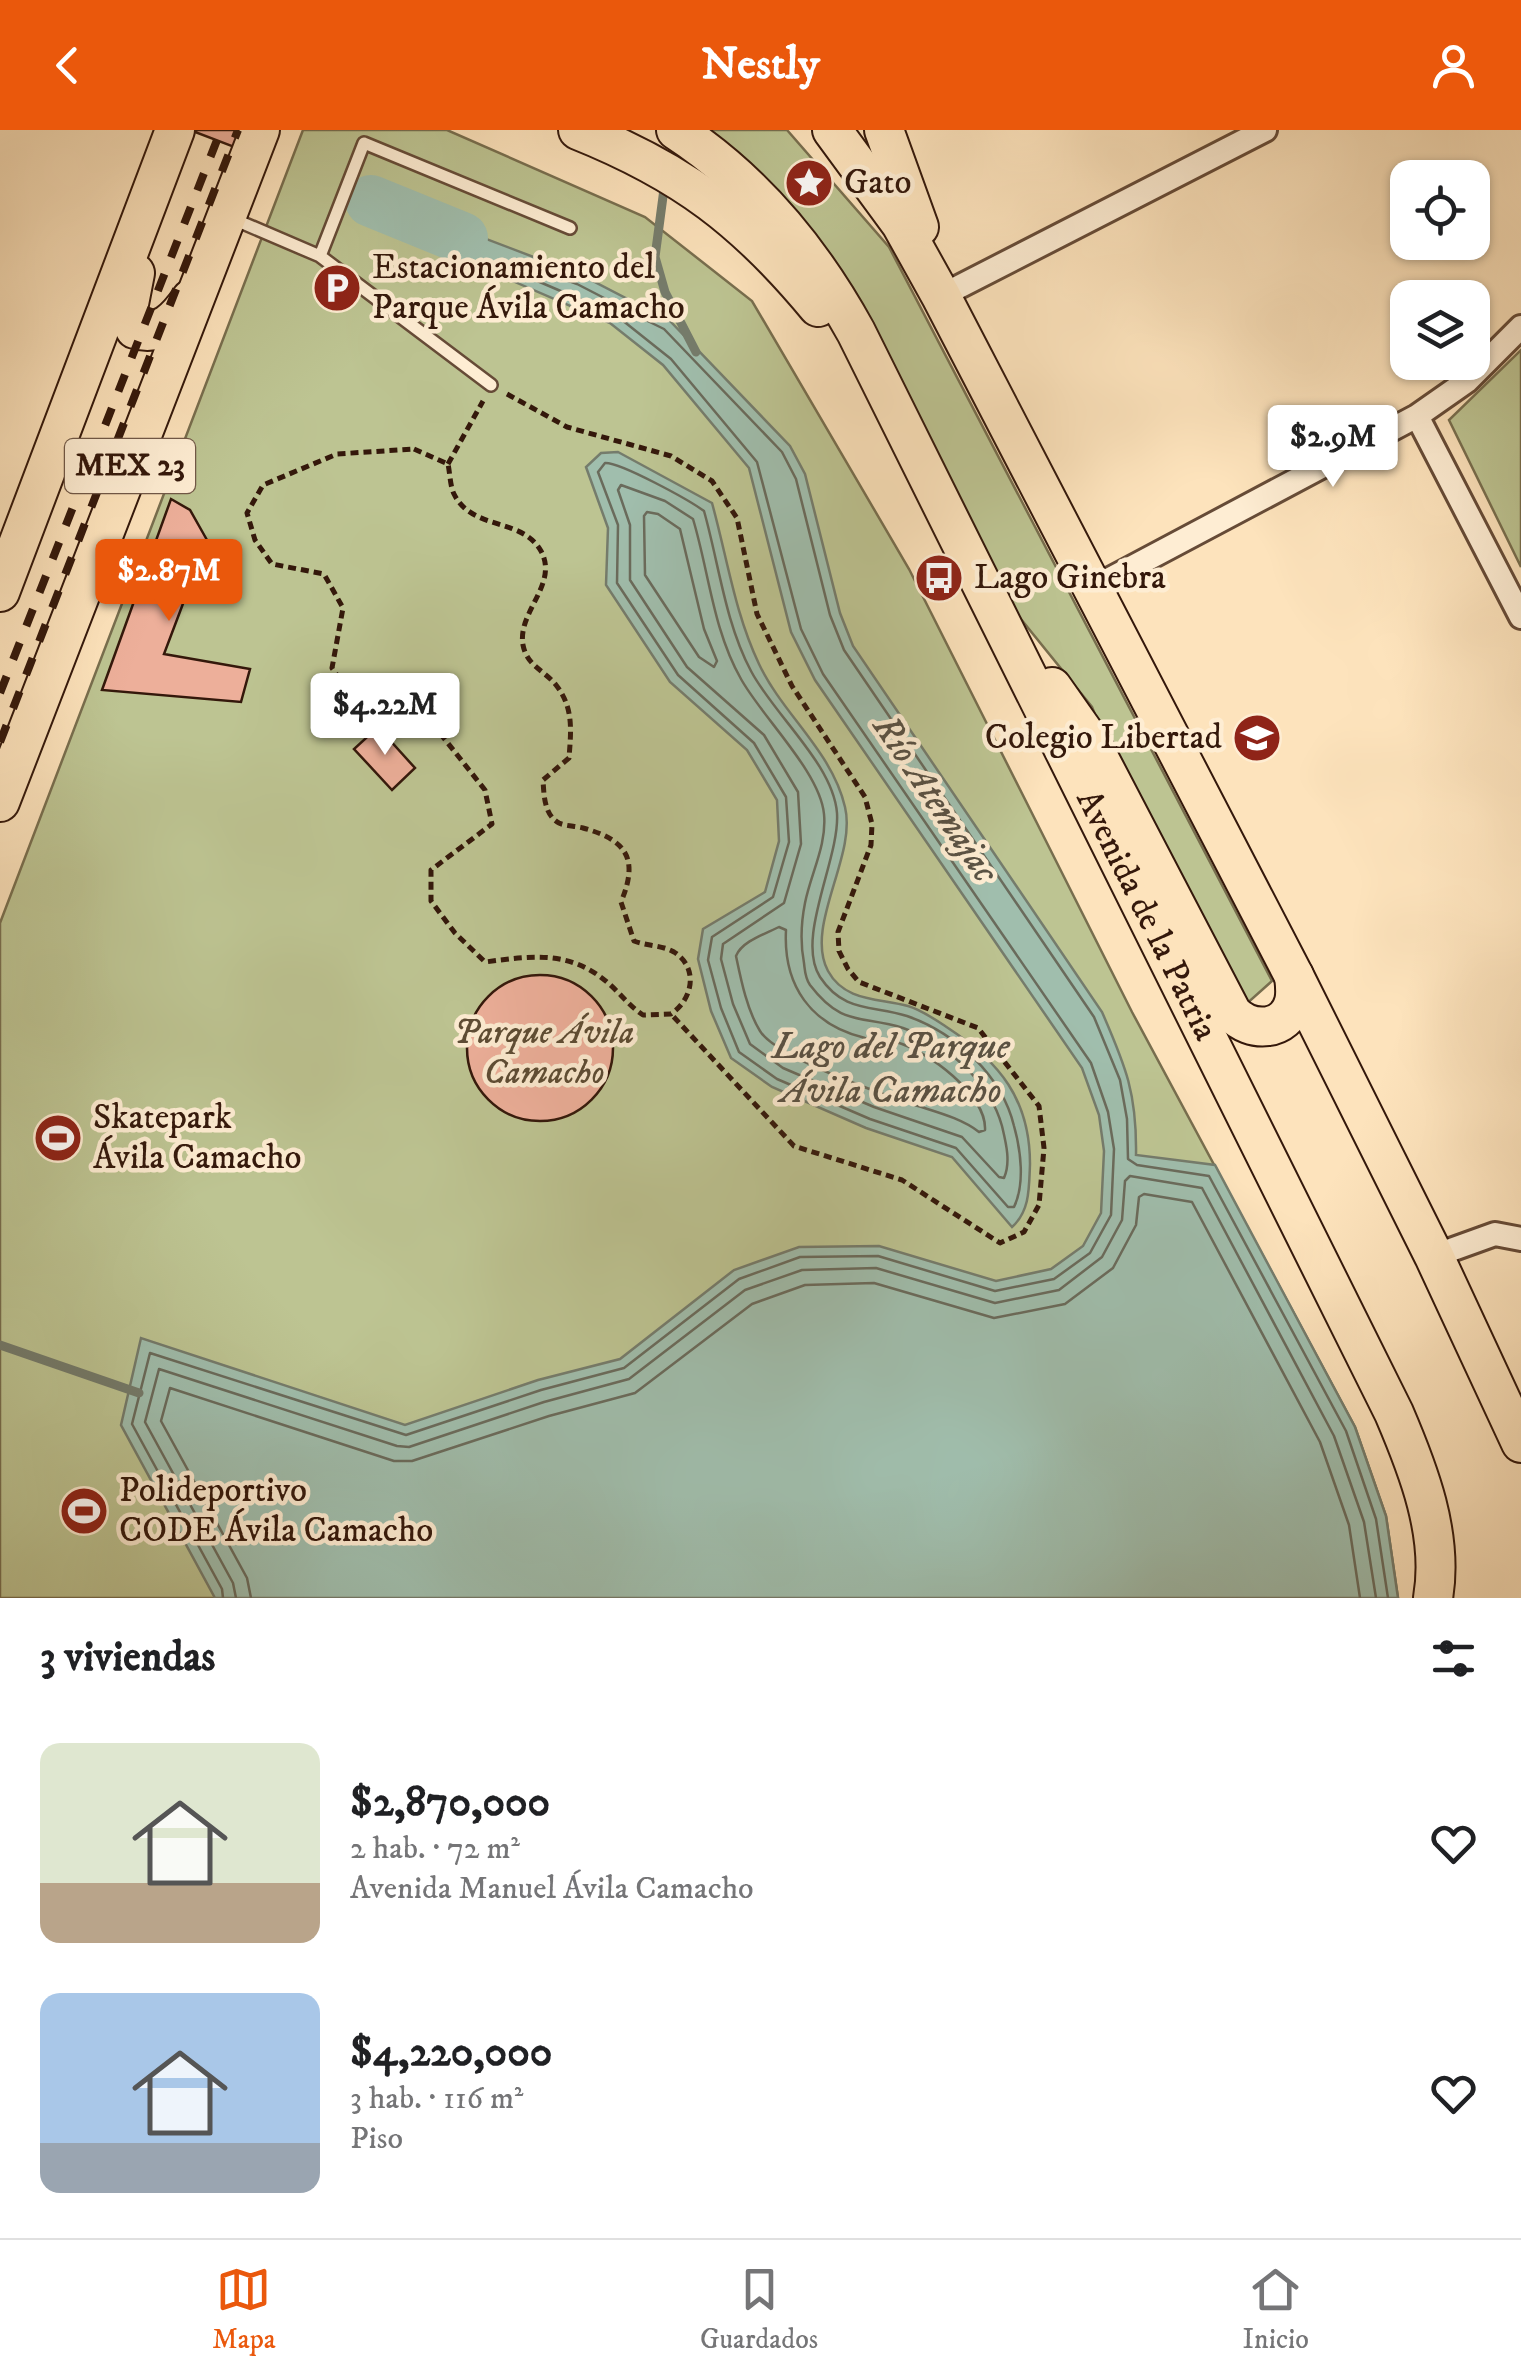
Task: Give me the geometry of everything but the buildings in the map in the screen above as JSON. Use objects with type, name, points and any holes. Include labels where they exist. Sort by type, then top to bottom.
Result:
[{"type":"main road","name":"MEX 23","points":[[0,802],[260,130]]},
{"type":"main road","points":[[578,130],[639,154],[737,222],[786,268],[880,381]]},
{"type":"main road","name":"Avenida de la Patria","points":[[676,130],[712,154],[792,232],[830,284],[1394,1412],[1416,1463],[1432,1527],[1433,1598]]},
{"type":"main road","points":[[832,130],[901,224],[942,296],[1294,976],[1521,1441]]},
{"type":"main road","points":[[884,130],[942,296]]},
{"type":"main road","name":"MEX 23","points":[[0,592],[170,145]]},
{"type":"main road","points":[[170,145],[128,301],[128,322],[141,332],[166,327],[199,288]]},
{"type":"main road","points":[[981,587],[1090,741],[1232,1013],[1257,1028],[1276,1024],[1292,1009],[1294,976]]},
{"type":"street","points":[[942,296],[1265,130]]},
{"type":"street","points":[[1092,588],[1417,416],[1467,381],[1521,327]]},
{"type":"street","points":[[1417,416],[1521,617]]},
{"type":"street","points":[[1434,1256],[1496,1234],[1521,1240]]},
{"type":"lane","points":[[320,256],[364,143],[570,228]]},
{"type":"lane","points":[[227,216],[320,256],[491,385]]},
{"type":"path","points":[[448,464],[414,449],[337,454],[263,485],[247,513],[255,540],[272,564],[324,574],[342,608],[332,668],[356,702],[424,713],[485,790],[492,824],[431,870],[431,900],[455,933],[485,962],[524,957],[570,958],[606,981],[643,1015],[671,1014],[689,994],[690,973],[679,956],[634,941],[620,902],[629,883],[630,859],[615,840],[558,822],[545,805],[543,780],[569,758],[572,715],[556,685],[531,664],[522,642],[529,614],[545,584],[542,552],[524,531],[491,523],[468,511],[454,494],[448,464],[491,385],[567,427],[671,456],[712,481],[737,518],[757,614],[792,686],[865,797],[872,824],[872,845],[838,932],[840,951],[859,982],[978,1028],[1040,1106],[1044,1148],[1039,1205],[1024,1232],[1000,1242],[902,1180],[794,1146],[671,1014]]},
{"type":"green space","name":"Parque Ávila Camacho","points":[[303,130],[447,130],[645,217],[752,301],[909,569],[1132,1012],[1355,1427],[1386,1516],[1398,1598],[0,1598],[0,923]]},
{"type":"green space","points":[[701,130],[787,130],[889,247],[1272,981],[1243,1007],[1170,904],[1092,707],[995,587],[839,272]]},
{"type":"green space","points":[[1521,350],[1521,567],[1449,420]]},
{"type":"water","points":[[410,210],[581,275],[670,321],[790,446],[805,474],[840,613],[853,646],[1102,1012],[1128,1081],[1136,1155],[1215,1165],[1355,1427],[1386,1516],[1398,1598],[215,1598],[121,1425],[141,1338],[405,1425],[538,1380],[620,1359],[734,1270],[799,1247],[879,1246],[996,1281],[1051,1269],[1083,1246],[1101,1213],[1104,1151],[1099,1115],[1082,1068],[815,680],[791,632],[749,468],[663,365],[610,323],[399,232],[397,212]]},
{"type":"water","name":"Lago del Parque Ávila Camacho","points":[[618,452],[712,503],[738,605],[759,664],[839,787],[847,826],[822,933],[822,953],[828,971],[853,994],[913,1008],[948,1028],[997,1069],[1018,1102],[1029,1141],[1030,1164],[1025,1206],[1012,1227],[952,1157],[866,1128],[772,1087],[731,1058],[711,1011],[698,959],[703,929],[765,892],[779,841],[777,800],[747,750],[670,682],[606,585],[608,528],[586,467],[601,453]]},
{"type":"waterway","points":[[664,189],[655,257],[665,292],[696,352]]},
{"type":"waterway","name":"Río Atemajac","points":[[371,201],[462,238]]},
{"type":"waterway","points":[[0,1345],[139,1393]]},
{"type":"railway","points":[[0,693],[221,130]]},
{"type":"railway","points":[[0,742],[238,130]]},
{"type":"place","name":"Gato","points":[[809,183]]},
{"type":"place","name":"Estacionamiento del Parque Ávila Camacho","points":[[337,288]]},
{"type":"place","name":"Lago Ginebra","points":[[939,578]]},
{"type":"place","name":"Colegio Libertad","points":[[1257,738]]},
{"type":"place","name":"Skatepark Ávila Camacho","points":[[58,1138]]},
{"type":"place","name":"Polideportivo CODE Ávila Camacho","points":[[84,1511]]}]
